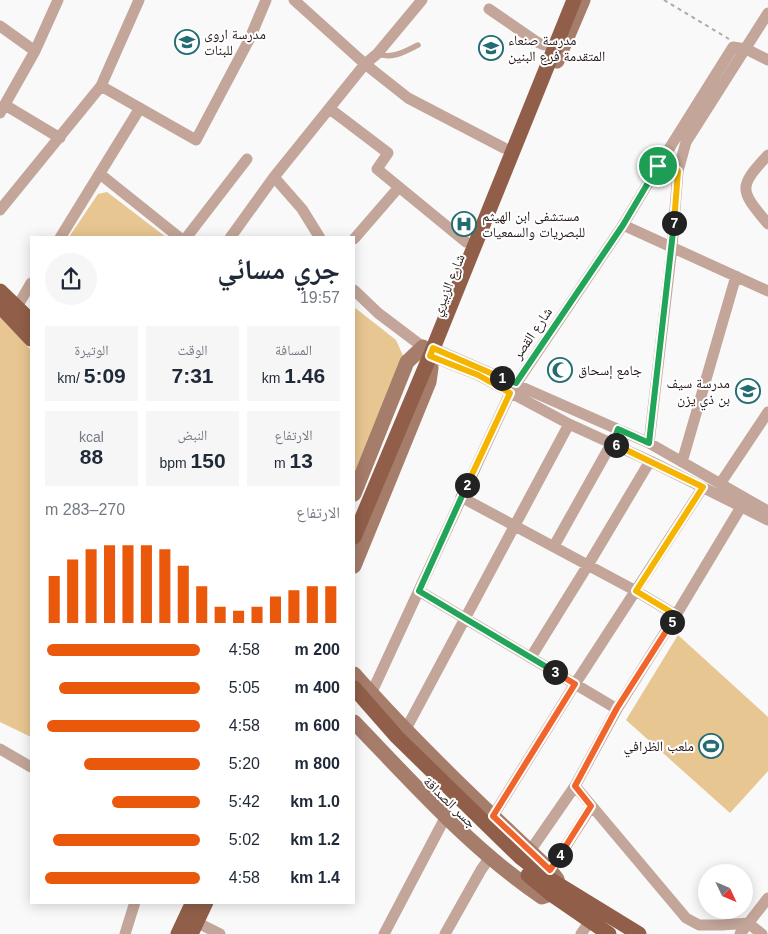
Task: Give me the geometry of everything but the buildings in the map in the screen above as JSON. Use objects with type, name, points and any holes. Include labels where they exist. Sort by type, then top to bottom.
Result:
[{"type":"main road","name":"شارع الزبيري","points":[[355,534],[428,350],[466,242],[544,45],[564,0]]},
{"type":"main road","name":"شارع الزبيري","points":[[355,512],[446,314],[574,0]]},
{"type":"main road","name":"شارع الزبيري","points":[[446,314],[464,286],[583,0]]},
{"type":"main road","points":[[0,291],[30,321]]},
{"type":"main road","points":[[0,306],[30,338]]},
{"type":"main road","points":[[355,492],[407,362],[428,350],[431,368],[429,382],[355,564]]},
{"type":"main road","points":[[355,675],[406,729],[530,851],[549,880],[590,921],[609,934]]},
{"type":"main road","name":"جسر الصداقة","points":[[355,689],[397,738],[504,842],[549,880]]},
{"type":"main road","name":"جسر الصداقة","points":[[355,705],[391,745],[502,852],[549,880]]},
{"type":"main road","points":[[355,723],[446,816],[490,857],[542,897],[549,880]]},
{"type":"main road","points":[[549,880],[639,934]]},
{"type":"main road","points":[[178,934],[192,904]]},
{"type":"main road","points":[[194,928],[205,904]]},
{"type":"street","points":[[58,0],[35,51],[2,109],[60,138]]},
{"type":"street","points":[[0,210],[101,86],[139,0]]},
{"type":"street","points":[[101,86],[196,140],[250,38],[266,0]]},
{"type":"street","points":[[294,0],[365,64],[408,98],[504,148]]},
{"type":"street","points":[[231,236],[274,177],[365,64],[377,54],[422,0]]},
{"type":"street","points":[[489,9],[544,45]]},
{"type":"street","points":[[649,443],[672,247],[678,171],[686,142],[768,13]]},
{"type":"street","points":[[0,26],[35,51]]},
{"type":"street","name":"شارع القصر","points":[[372,694],[513,388],[623,225],[733,48],[746,49]]},
{"type":"street","points":[[746,49],[768,60]]},
{"type":"street","points":[[61,236],[140,108]]},
{"type":"street","points":[[330,109],[388,153],[377,169],[466,242]]},
{"type":"street","points":[[768,154],[753,171],[746,183],[746,194],[768,224]]},
{"type":"street","points":[[188,236],[247,159]]},
{"type":"street","points":[[662,160],[678,171]]},
{"type":"street","points":[[100,174],[178,236]]},
{"type":"street","points":[[274,177],[302,209],[319,236]]},
{"type":"street","points":[[355,237],[399,188]]},
{"type":"street","points":[[623,225],[768,291]]},
{"type":"street","points":[[682,462],[736,276]]},
{"type":"street","points":[[17,307],[30,285]]},
{"type":"street","points":[[355,291],[378,313],[428,350],[478,375],[618,429],[649,443],[768,511]]},
{"type":"street","points":[[513,388],[569,424],[613,443],[768,520]]},
{"type":"street","points":[[720,484],[768,412]]},
{"type":"street","points":[[406,729],[569,424]]},
{"type":"street","points":[[554,546],[613,443],[618,429]]},
{"type":"street","points":[[531,657],[650,461]]},
{"type":"street","points":[[493,816],[575,684],[703,487]]},
{"type":"street","points":[[462,497],[636,591],[676,615]]},
{"type":"street","points":[[530,851],[575,786],[617,708],[741,507]]},
{"type":"street","points":[[419,591],[617,708]]},
{"type":"street","points":[[0,749],[30,766]]},
{"type":"street","points":[[575,786],[686,918],[699,925],[722,926],[748,923],[762,934]]},
{"type":"street","points":[[549,880],[591,806]]},
{"type":"street","points":[[384,934],[446,816]]},
{"type":"street","points":[[445,934],[490,857]]},
{"type":"street","points":[[740,934],[768,898]]},
{"type":"street","points":[[125,934],[134,904]]},
{"type":"street","points":[[581,934],[590,921]]},
{"type":"street","points":[[194,928],[220,934]]},
{"type":"lane","points":[[377,54],[386,57],[402,53],[418,45]]},
{"type":"path","points":[[664,0],[729,39]]},
{"type":"shaded area","points":[[107,192],[165,236],[70,236],[98,194]]},
{"type":"shaded area","points":[[355,308],[396,340],[404,358],[355,478]]},
{"type":"shaded area","points":[[0,316],[30,349],[30,737],[0,722]]},
{"type":"shaded area","name":"ملعب الظرافي","points":[[678,635],[768,717],[768,771],[730,813],[626,720]]},
{"type":"place","name":"مدرسة اروى للبنات","points":[[187,42]]},
{"type":"place","name":"مدرسة صنعاء المتقدمة فرع البنين","points":[[491,48]]},
{"type":"place","name":"مستشفى ابن الهيثم للبصريات والسمعيات","points":[[464,224]]},
{"type":"place","name":"جامع إسحاق","points":[[560,370]]},
{"type":"place","name":"مدرسة سيف بن ذي يزن","points":[[748,391]]},
{"type":"place","name":"ملعب الظرافي","points":[[711,746]]},
{"type":"route","points":[[662,160],[678,171],[672,247],[649,443],[618,429],[613,443],[703,487],[636,591],[676,615],[617,708],[575,786],[591,806],[550,870],[493,816],[575,684],[419,591],[510,393],[478,375],[430,356],[433,348],[516,383],[623,225],[658,166],[662,160]]}]
